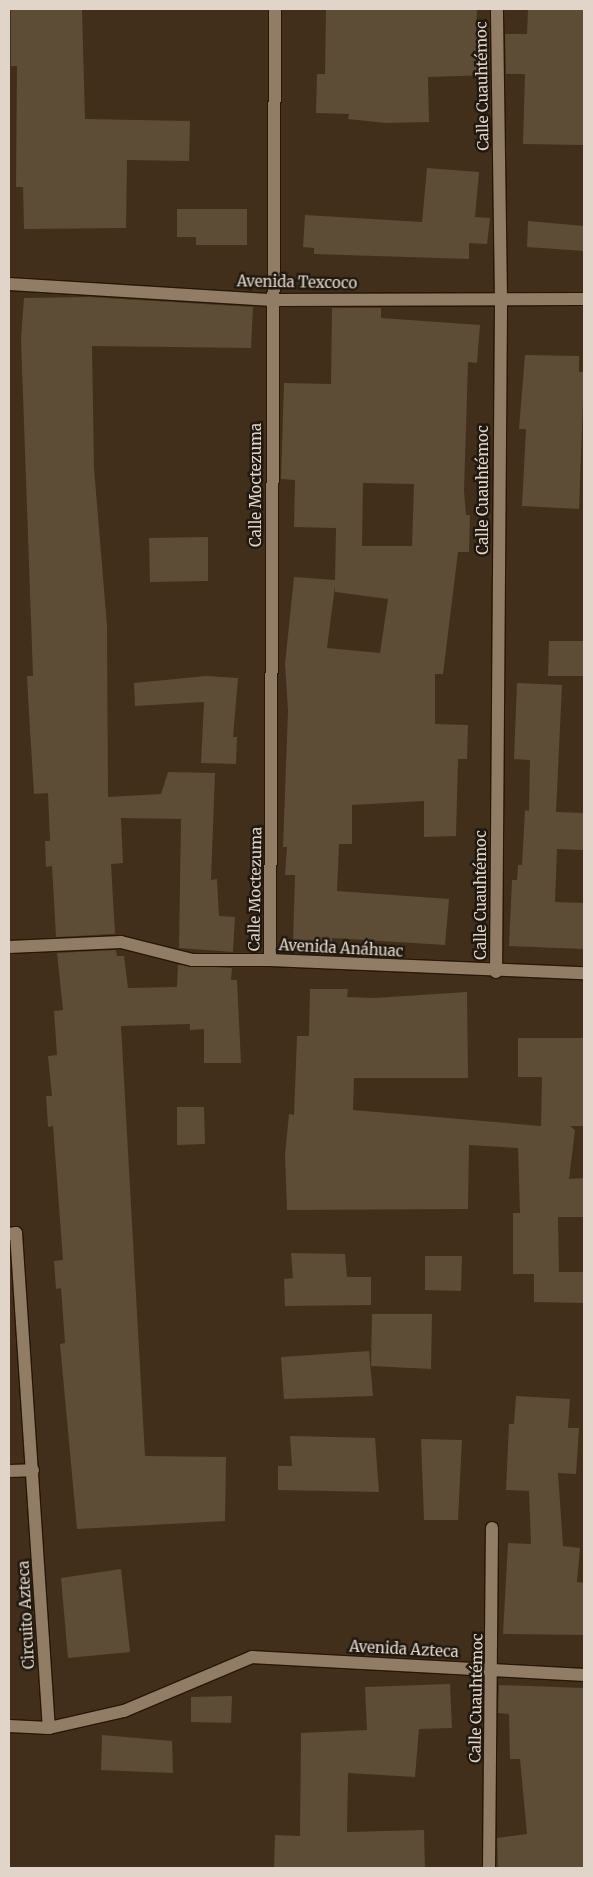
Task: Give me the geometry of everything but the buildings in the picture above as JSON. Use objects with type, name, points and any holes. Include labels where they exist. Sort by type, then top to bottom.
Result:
[{"type":"street","name":"Calle Moctezuma","points":[[270,960],[275,9]]},
{"type":"street","name":"Calle Cuauhtémoc","points":[[496,972],[501,300],[497,9]]},
{"type":"street","name":"Avenida Texcoco","points":[[9,284],[273,300],[584,299]]},
{"type":"street","name":"Avenida Anáhuac","points":[[9,947],[121,942],[192,960],[270,960],[496,972],[584,973]]},
{"type":"street","name":"Circuito Azteca","points":[[9,1234],[16,1233],[49,1728]]},
{"type":"street","points":[[9,1471],[33,1470]]},
{"type":"street","name":"Calle Cuauhtémoc","points":[[489,1868],[494,1671],[492,1528]]},
{"type":"street","name":"Avenida Azteca","points":[[49,1728],[124,1711],[252,1657],[584,1675]]},
{"type":"street","points":[[9,1726],[49,1728]]}]
